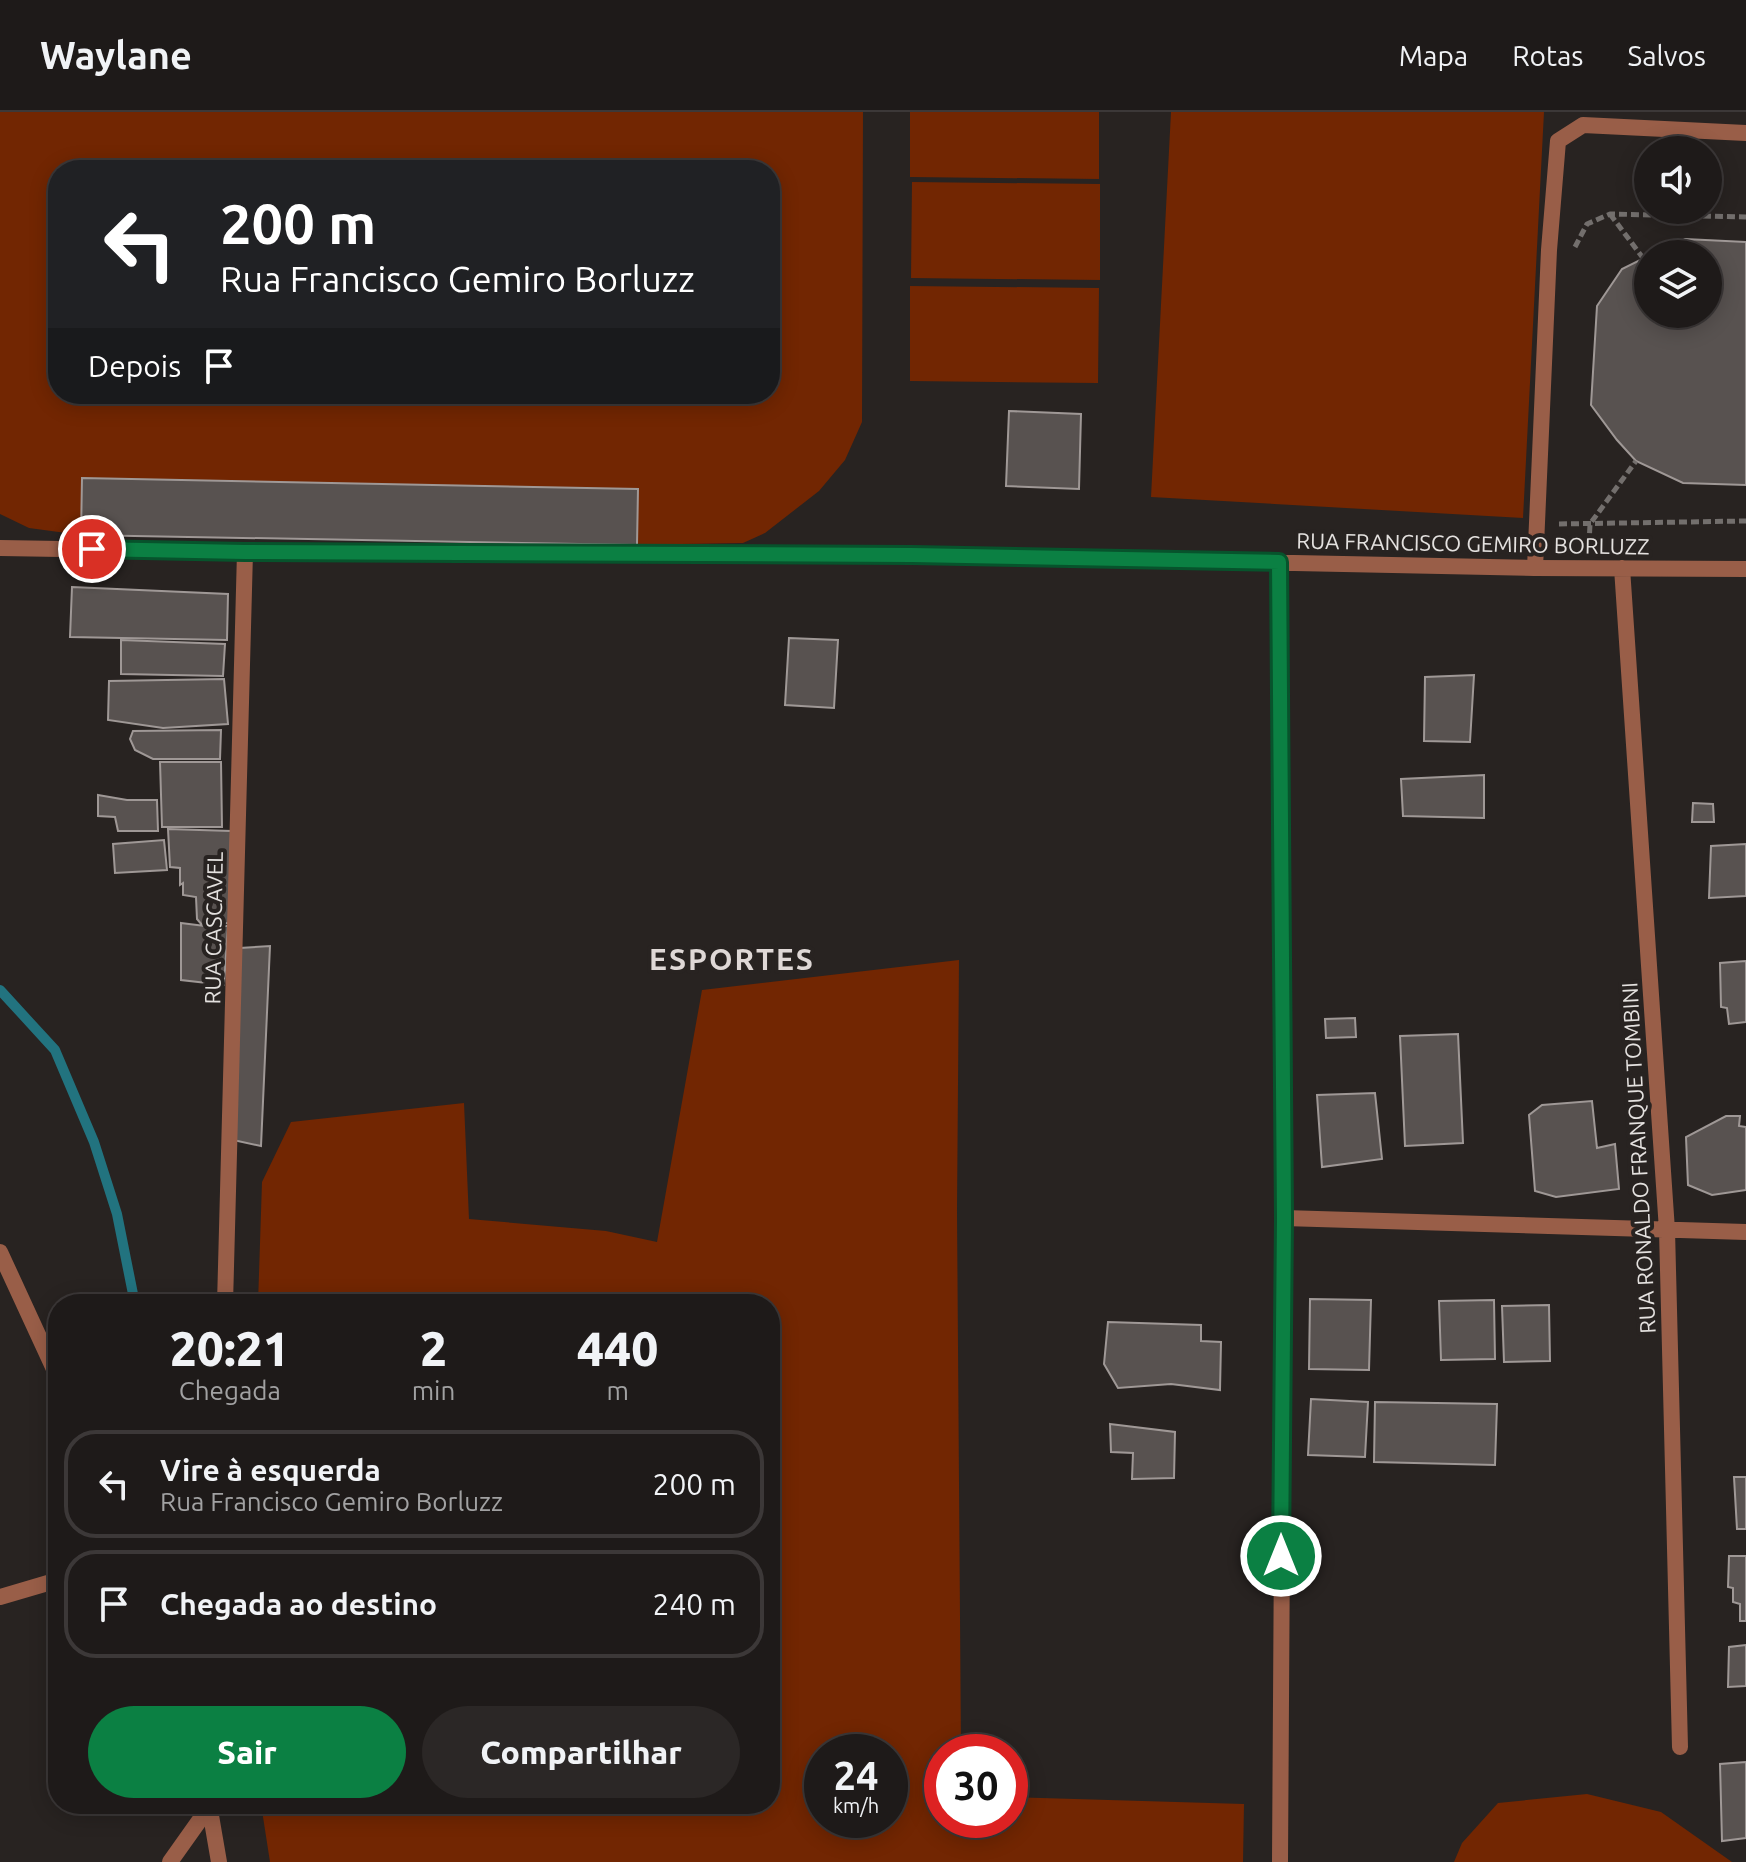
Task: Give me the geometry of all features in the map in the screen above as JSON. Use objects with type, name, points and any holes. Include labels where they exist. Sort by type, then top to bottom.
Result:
[{"type":"street","points":[[1535,568],[1548,265],[1558,141],[1583,125],[1746,133]]},
{"type":"street","name":"RUA FRANCISCO GEMIRO BORLUZZ","points":[[0,548],[896,555],[1535,568],[1746,569]]},
{"type":"street","name":"RUA CASCAVEL","points":[[225,1294],[245,552]]},
{"type":"street","points":[[1279,562],[1284,1218],[1280,1862]]},
{"type":"street","name":"RUA RONALDO FRANQUE TOMBINI","points":[[1622,568],[1667,1230],[1680,1747]]},
{"type":"street","points":[[1284,1218],[1746,1232]]},
{"type":"street","points":[[0,1252],[48,1356]]},
{"type":"street","points":[[0,1597],[48,1583]]},
{"type":"street","points":[[170,1862],[203,1814]]},
{"type":"street","points":[[211,1814],[219,1862]]},
{"type":"path","points":[[1573,251],[1587,224],[1610,214],[1746,217]]},
{"type":"path","points":[[1610,214],[1634,246]]},
{"type":"path","points":[[1590,524],[1636,461]]},
{"type":"path","points":[[1560,509],[1559,524],[1746,521]]},
{"type":"shaded area","points":[[0,112],[863,112],[862,422],[845,460],[819,491],[765,533],[743,543],[622,545],[81,535],[29,528],[0,514]]},
{"type":"shaded area","points":[[910,112],[1099,112],[1099,179],[910,177]]},
{"type":"shaded area","points":[[1171,112],[1544,112],[1523,518],[1151,497]]},
{"type":"shaded area","points":[[912,182],[1100,184],[1100,280],[911,278]]},
{"type":"shaded area","points":[[910,286],[1099,288],[1098,383],[910,381]]},
{"type":"shaded area","points":[[959,960],[957,1211],[961,1734],[924,1734],[924,1838],[1028,1838],[1028,1798],[1244,1804],[1243,1862],[270,1862],[263,1814],[780,1814],[780,1294],[258,1294],[262,1182],[291,1122],[464,1103],[469,1219],[606,1231],[657,1242],[702,990]]},
{"type":"shaded area","points":[[1587,1794],[1661,1812],[1732,1862],[1454,1862],[1462,1843],[1498,1803]]},
{"type":"building","points":[[1722,241],[1746,242],[1746,485],[1683,483],[1636,461],[1591,405],[1597,306],[1622,269],[1634,263],[1634,328],[1722,328]]},
{"type":"building","points":[[1009,411],[1081,414],[1079,489],[1006,486]]},
{"type":"building","points":[[82,478],[638,489],[637,545],[81,535]]},
{"type":"building","points":[[72,587],[228,594],[227,640],[70,637]]},
{"type":"building","points":[[789,638],[838,640],[834,708],[785,705]]},
{"type":"building","points":[[121,640],[225,644],[223,676],[121,674]]},
{"type":"building","points":[[1474,675],[1470,742],[1424,741],[1425,677]]},
{"type":"building","points":[[224,679],[228,724],[163,728],[108,720],[109,681]]},
{"type":"building","points":[[221,730],[220,759],[153,759],[135,750],[130,739],[133,731]]},
{"type":"building","points":[[160,762],[221,762],[222,827],[162,827]]},
{"type":"building","points":[[1484,775],[1484,818],[1403,816],[1401,779]]},
{"type":"building","points":[[98,795],[127,800],[157,800],[158,831],[118,831],[115,817],[98,816]]},
{"type":"building","points":[[1693,803],[1713,804],[1714,822],[1692,822]]},
{"type":"building","points":[[168,829],[231,831],[229,923],[202,925],[197,919],[196,897],[183,895],[180,868],[170,867]]},
{"type":"building","points":[[164,840],[167,870],[115,873],[113,844]]},
{"type":"building","points":[[1746,844],[1746,896],[1709,898],[1711,846]]},
{"type":"building","points":[[181,923],[228,926],[224,985],[181,980]]},
{"type":"building","points":[[270,946],[261,1146],[233,1140],[240,948]]},
{"type":"building","points":[[1746,961],[1746,1022],[1729,1024],[1727,1008],[1721,1007],[1720,963]]},
{"type":"building","points":[[1355,1018],[1356,1037],[1326,1038],[1325,1019]]},
{"type":"building","points":[[1458,1034],[1463,1143],[1405,1146],[1400,1036]]},
{"type":"building","points":[[1375,1093],[1382,1159],[1322,1167],[1317,1095]]},
{"type":"building","points":[[1592,1101],[1597,1148],[1615,1144],[1619,1189],[1556,1197],[1535,1191],[1529,1115],[1542,1105]]},
{"type":"building","points":[[1726,1116],[1740,1116],[1739,1126],[1746,1127],[1746,1190],[1712,1195],[1688,1185],[1686,1137]]},
{"type":"building","points":[[1310,1299],[1371,1300],[1369,1370],[1309,1369]]},
{"type":"building","points":[[1494,1300],[1495,1359],[1441,1360],[1439,1301]]},
{"type":"building","points":[[1549,1305],[1550,1361],[1504,1362],[1502,1306]]},
{"type":"building","points":[[1108,1322],[1201,1325],[1201,1341],[1221,1342],[1220,1390],[1171,1384],[1118,1388],[1104,1364]]},
{"type":"building","points":[[1311,1399],[1368,1402],[1365,1457],[1308,1455]]},
{"type":"building","points":[[1375,1402],[1497,1404],[1495,1465],[1374,1462]]},
{"type":"building","points":[[1110,1424],[1175,1432],[1174,1478],[1132,1479],[1133,1453],[1111,1452]]},
{"type":"building","points":[[1734,1477],[1746,1477],[1746,1529],[1737,1529]]},
{"type":"building","points":[[1729,1556],[1746,1556],[1746,1621],[1740,1621],[1740,1604],[1733,1602],[1733,1588],[1728,1587]]},
{"type":"building","points":[[1746,1645],[1746,1686],[1728,1687],[1729,1647]]},
{"type":"building","points":[[1746,1762],[1746,1838],[1722,1841],[1720,1764]]},
{"type":"waterway","points":[[0,990],[55,1050],[94,1142],[117,1214],[133,1294]]},
{"type":"district","name":"ESPORTES","points":[[732,959]]},
{"type":"route","points":[[92,549],[912,555],[1279,562],[1284,1218],[1281,1556]]}]
